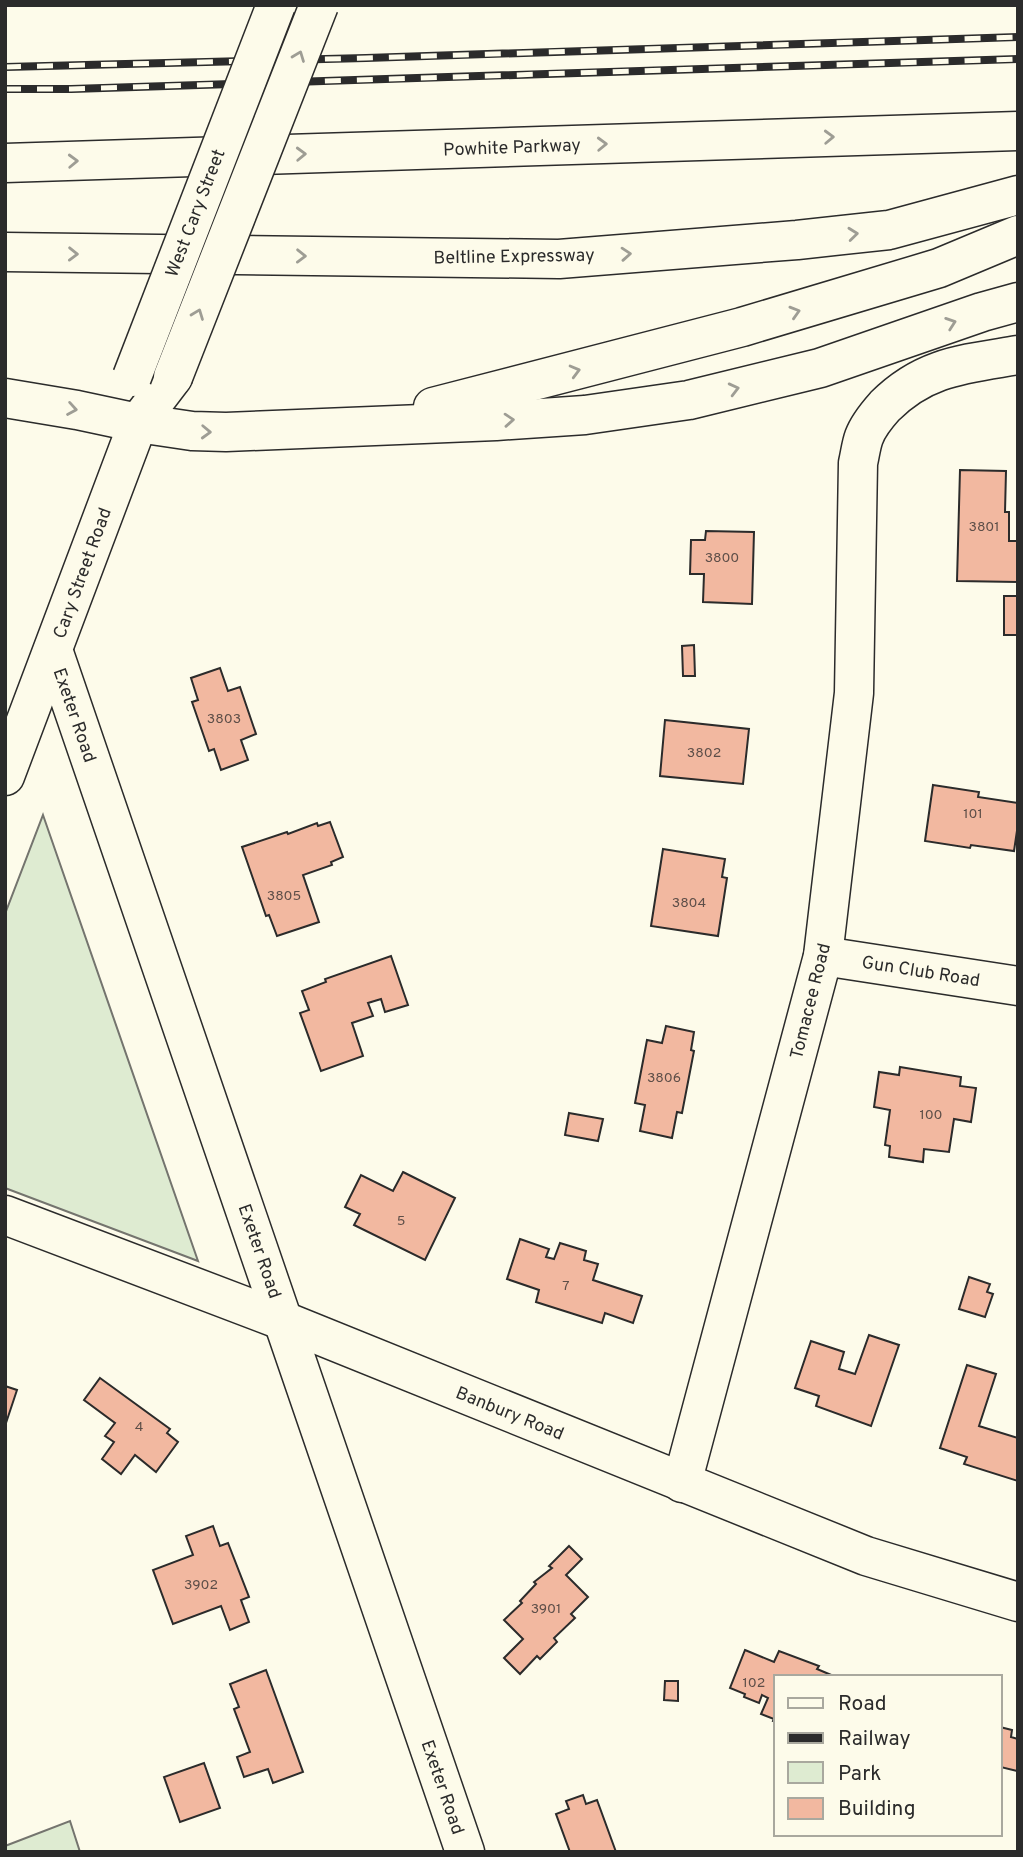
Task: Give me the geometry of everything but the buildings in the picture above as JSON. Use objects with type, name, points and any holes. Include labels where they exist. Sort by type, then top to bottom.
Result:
[{"type":"main road","name":"West Cary Street","points":[[138,423],[132,377],[276,5]]},
{"type":"main road","name":"Cary Street Road","points":[[5,776],[138,423],[173,377],[318,5]]},
{"type":"main road","name":"Powhite Parkway","points":[[5,163],[1018,131]]},
{"type":"main road","name":"Beltline Expressway","points":[[5,252],[559,259],[863,233],[889,229],[1018,195]]},
{"type":"main road","points":[[367,426],[742,327],[939,268],[1018,235]]},
{"type":"main road","points":[[5,398],[192,431],[226,432],[572,416],[689,400],[820,368],[1018,302]]},
{"type":"main road","name":"Tomacee Road","points":[[682,1483],[823,956],[853,693],[858,463],[864,436],[877,414],[898,393],[918,379],[952,367],[1018,355]]},
{"type":"main road","name":"Exeter Road","points":[[53,650],[465,1852]]},
{"type":"main road","name":"Gun Club Road","points":[[823,956],[1018,986]]},
{"type":"main road","name":"Banbury Road","points":[[5,1214],[284,1321],[866,1556],[1018,1602]]},
{"type":"green space","points":[[43,815],[198,1261],[5,1188],[5,914]]},
{"type":"green space","points":[[70,1821],[80,1852],[5,1852],[5,1846]]},
{"type":"railway","points":[[5,67],[1018,37]]},
{"type":"railway","points":[[5,89],[1018,59]]}]
